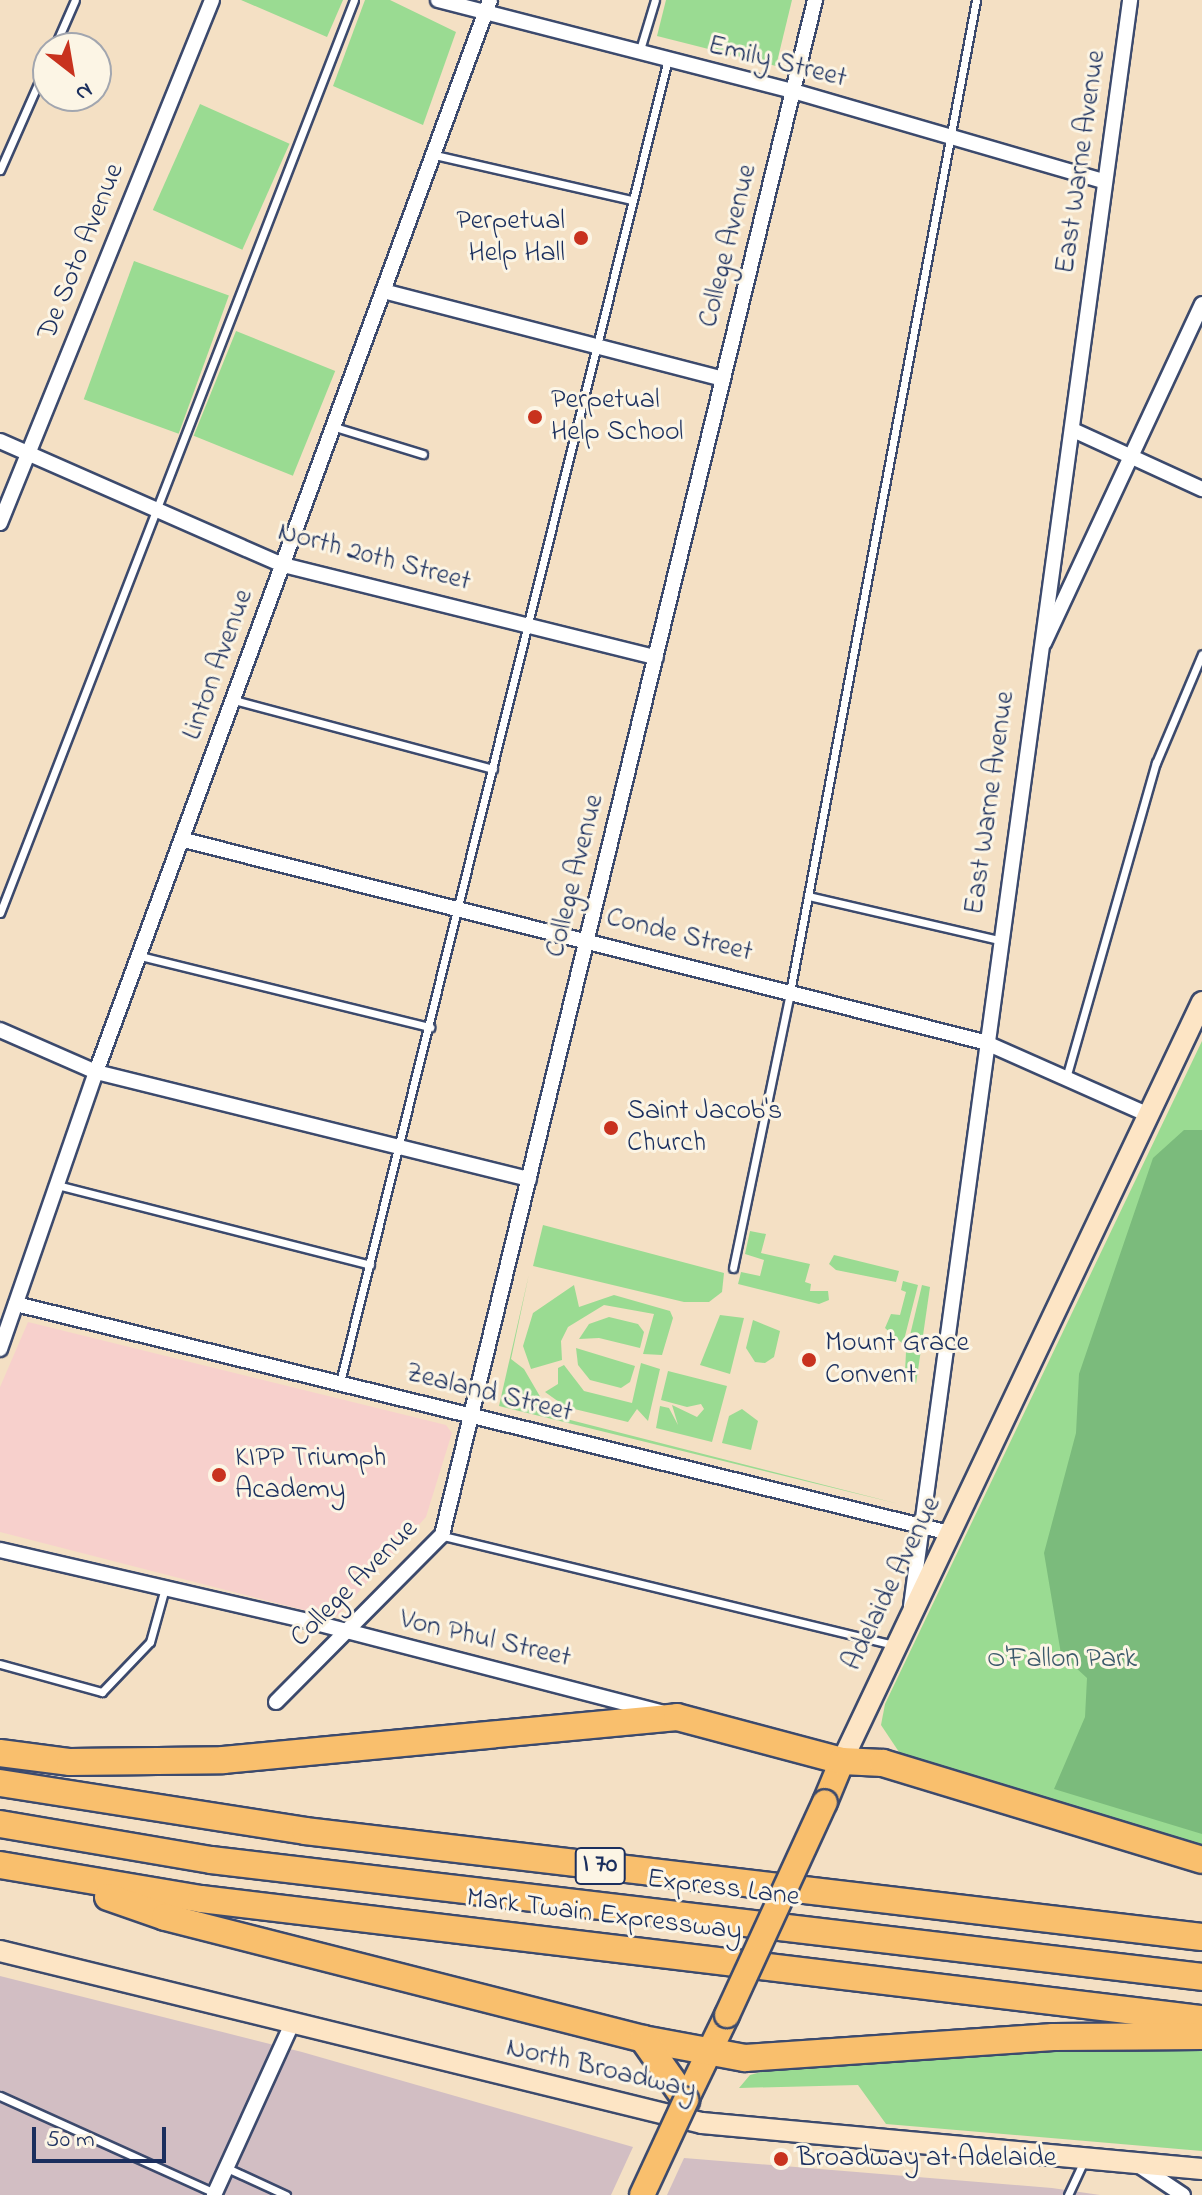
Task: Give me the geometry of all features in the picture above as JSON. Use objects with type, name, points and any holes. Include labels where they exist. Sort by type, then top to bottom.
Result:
[{"type":"highway","points":[[0,1753],[70,1762],[223,1760],[677,1717],[842,1761],[883,1763],[1202,1860]]},
{"type":"highway","name":"Mark Twain Expressway","points":[[0,1783],[305,1831],[1202,1937]]},
{"type":"highway","name":"Express Lane","points":[[0,1824],[211,1860],[1202,1977]]},
{"type":"highway","name":"Mark Twain Expressway","points":[[0,1865],[36,1873],[355,1919],[1202,2019]]},
{"type":"highway","points":[[36,1873],[165,1917],[643,2039],[745,2058],[1053,2037],[1202,2036]]},
{"type":"highway","points":[[643,2039],[680,2109]]},
{"type":"main road","name":"Adelaide Avenue","points":[[642,2195],[909,1614],[1202,1002]]},
{"type":"main road","name":"North Broadway","points":[[0,1951],[292,2024],[680,2109],[733,2128],[1202,2169]]},
{"type":"street","name":"De Soto Avenue","points":[[0,523],[212,0]]},
{"type":"street","name":"Emily Street","points":[[438,0],[667,63],[793,91],[1103,181]]},
{"type":"street","name":"Linton Avenue","points":[[0,1349],[96,1072],[387,292],[490,0]]},
{"type":"street","name":"College Avenue","points":[[276,1702],[442,1535],[815,0]]},
{"type":"street","name":"East Warne Avenue","points":[[909,1614],[984,1042],[1037,658],[1073,430],[1103,181],[1130,0]]},
{"type":"street","points":[[387,292],[723,379]]},
{"type":"street","points":[[1037,658],[1202,304]]},
{"type":"street","points":[[1073,430],[1202,489]]},
{"type":"street","name":"North 20th Street","points":[[0,441],[283,565],[656,657]]},
{"type":"street","name":"Conde Street","points":[[184,840],[587,939],[984,1042],[1149,1115]]},
{"type":"street","points":[[0,1030],[96,1072],[529,1179]]},
{"type":"street","name":"Zealand Street","points":[[16,1304],[950,1533]]},
{"type":"street","name":"Von Phul Street","points":[[0,1550],[591,1691],[677,1717]]},
{"type":"street","points":[[215,2194],[292,2024]]},
{"type":"street","name":"Adelaide Avenue","points":[[636,2195],[680,2109]]},
{"type":"street","points":[[1135,2163],[1183,2195]]},
{"type":"lane","points":[[61,32],[75,0]]},
{"type":"lane","points":[[0,913],[354,0]]},
{"type":"lane","points":[[638,55],[655,0]]},
{"type":"lane","points":[[733,1268],[790,992],[976,0]]},
{"type":"lane","points":[[340,1384],[401,1148],[667,63]]},
{"type":"lane","points":[[0,170],[32,97]]},
{"type":"lane","points":[[435,155],[632,200]]},
{"type":"lane","points":[[335,427],[423,454]]},
{"type":"lane","points":[[1066,1078],[1156,763],[1202,654]]},
{"type":"lane","points":[[234,700],[493,769]]},
{"type":"lane","points":[[808,896],[998,940]]},
{"type":"lane","points":[[140,956],[430,1027]]},
{"type":"lane","points":[[57,1185],[370,1265]]},
{"type":"lane","points":[[442,1535],[895,1645]]},
{"type":"lane","points":[[0,1664],[102,1692],[150,1642],[165,1588]]},
{"type":"lane","points":[[0,2096],[215,2194]]},
{"type":"lane","points":[[1068,2195],[1085,2159]]},
{"type":"lane","points":[[227,2168],[286,2195]]},
{"type":"shaded area","name":"KIPP Triumph Academy","points":[[28,1322],[446,1425],[452,1433],[426,1517],[337,1616],[331,1617],[0,1532],[0,1387]]},
{"type":"shaded area","points":[[0,1976],[302,2052],[633,2147],[611,2195],[0,2195]]},
{"type":"shaded area","points":[[684,2158],[1052,2188],[1100,2195],[667,2195]]},
{"type":"green space","points":[[241,0],[343,0],[327,37]]},
{"type":"green space","points":[[365,0],[390,0],[456,32],[423,125],[333,86]]},
{"type":"green space","points":[[666,0],[792,0],[776,66],[657,36]]},
{"type":"green space","points":[[200,104],[290,144],[242,250],[153,210]]},
{"type":"green space","points":[[134,261],[229,296],[179,434],[84,399]]},
{"type":"green space","points":[[236,331],[335,371],[293,476],[194,436]]},
{"type":"green space","name":"O'Fallon Park","points":[[1202,1041],[1202,1847],[905,1761],[881,1725],[885,1704]]},
{"type":"green space","points":[[1184,1130],[1202,1130],[1202,1834],[1054,1789],[1085,1717],[1087,1678],[1061,1654],[1044,1553],[1076,1433],[1079,1374],[1153,1158]]},
{"type":"green space","points":[[543,1225],[724,1273],[722,1292],[709,1302],[684,1302],[533,1266]]},
{"type":"green space","points":[[750,1231],[766,1234],[761,1253],[810,1264],[805,1282],[811,1284],[810,1291],[828,1291],[829,1300],[819,1304],[738,1284],[741,1272],[760,1276],[764,1260],[745,1254]]},
{"type":"green space","points":[[834,1255],[899,1271],[896,1282],[836,1270],[829,1264]]},
{"type":"green space","points":[[529,1274],[511,1359],[524,1369],[545,1405],[543,1413],[899,1504],[499,1406]]},
{"type":"green space","points":[[903,1281],[918,1285],[903,1344],[885,1328],[891,1314],[900,1315],[906,1292],[901,1290]]},
{"type":"green space","points":[[574,1285],[579,1307],[614,1295],[670,1311],[673,1318],[662,1355],[643,1354],[654,1314],[604,1305],[568,1327],[561,1341],[562,1360],[531,1369],[523,1346],[533,1313]]},
{"type":"green space","points":[[922,1285],[930,1287],[916,1384],[905,1372],[906,1352]]},
{"type":"green space","points":[[720,1315],[744,1318],[730,1374],[700,1365]]},
{"type":"green space","points":[[609,1317],[638,1324],[644,1332],[640,1348],[599,1338],[579,1339],[589,1324]]},
{"type":"green space","points":[[753,1320],[780,1331],[774,1357],[765,1363],[755,1362],[746,1348]]},
{"type":"green space","points":[[576,1348],[635,1366],[630,1382],[621,1388],[590,1380],[578,1365]]},
{"type":"green space","points":[[641,1363],[660,1369],[648,1421],[637,1409],[628,1422],[566,1407],[545,1392],[558,1384],[558,1368],[564,1365],[584,1391],[632,1403]]},
{"type":"green space","points":[[668,1371],[727,1386],[712,1442],[656,1428],[660,1406],[669,1408],[678,1425],[672,1405],[697,1417],[704,1409],[701,1404],[687,1407],[661,1400]]},
{"type":"green space","points":[[742,1409],[758,1421],[751,1450],[722,1443],[729,1416]]},
{"type":"green space","points":[[997,2045],[1202,2047],[1202,2151],[886,2124],[858,2085],[739,2088],[750,2075],[794,2063]]},
{"type":"place","name":"Perpetual Help Hall","points":[[581,238]]},
{"type":"place","name":"Perpetual Help School","points":[[535,417]]},
{"type":"place","name":"Saint Jacob's Church","points":[[611,1128]]},
{"type":"place","name":"Mount Grace Convent","points":[[809,1360]]},
{"type":"place","name":"KIPP Triumph Academy","points":[[219,1475]]},
{"type":"place","name":"Broadway at Adelaide","points":[[781,2159]]}]
